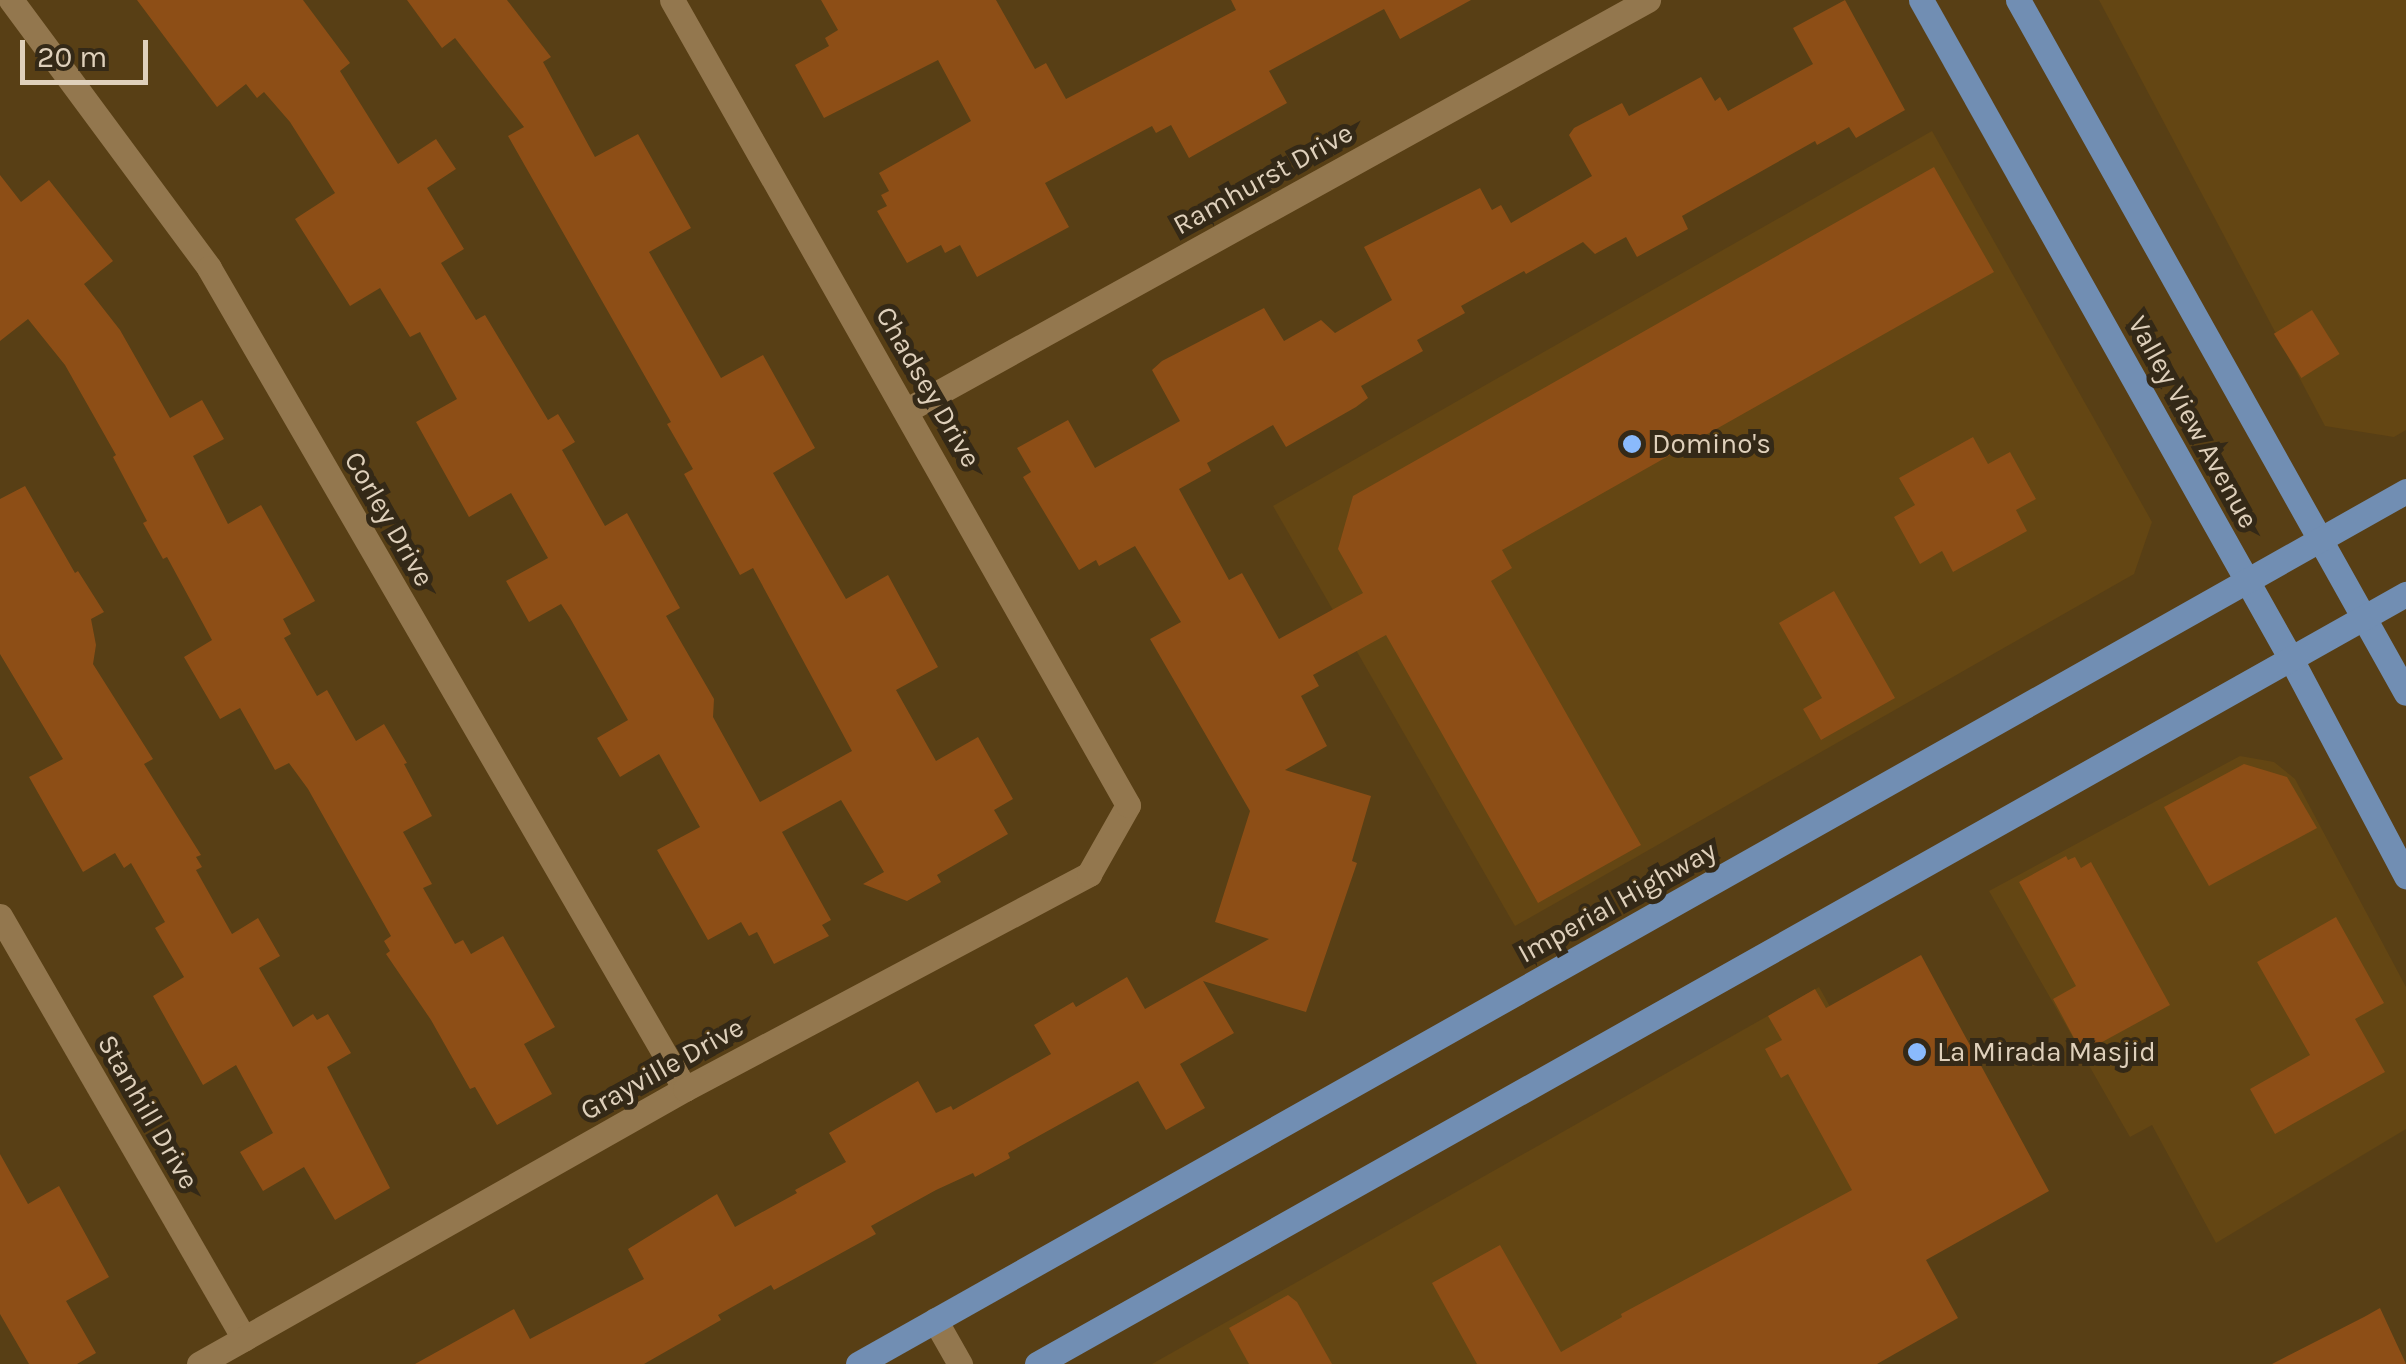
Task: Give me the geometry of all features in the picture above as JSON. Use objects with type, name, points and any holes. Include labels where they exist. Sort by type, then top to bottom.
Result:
[{"type":"main road","name":"Valley View Avenue","points":[[1921,0],[2248,581],[2406,876]]},
{"type":"main road","name":"Valley View Avenue","points":[[2018,0],[2406,693]]},
{"type":"main road","name":"Imperial Highway","points":[[858,1364],[2406,491]]},
{"type":"main road","points":[[1037,1364],[2406,594]]},
{"type":"street","name":"Corley Drive","points":[[11,0],[209,268],[685,1088]]},
{"type":"street","name":"Chadsey Drive","points":[[672,0],[1128,805]]},
{"type":"street","name":"Ramhurst Drive","points":[[907,410],[1648,0]]},
{"type":"street","name":"Grayville Drive","points":[[200,1364],[685,1088],[1089,874],[1128,805]]},
{"type":"street","name":"Stanhill Drive","points":[[0,916],[244,1339]]},
{"type":"street","points":[[935,1320],[960,1364]]},
{"type":"shaded area","points":[[2099,0],[2406,0],[2406,430],[2394,437],[2325,426]]},
{"type":"shaded area","points":[[1932,131],[2152,522],[2134,574],[1515,926],[1273,506]]},
{"type":"shaded area","points":[[2240,756],[2274,762],[2295,779],[2406,987],[2406,1129],[2216,1243],[2152,1125],[2130,1137],[1989,891]]},
{"type":"shaded area","points":[[1819,987],[1958,1235],[1734,1364],[1152,1364]]},
{"type":"building","points":[[137,0],[303,0],[350,63],[340,71],[398,164],[436,139],[456,169],[427,188],[464,249],[441,263],[476,320],[485,315],[548,420],[558,414],[575,442],[562,450],[605,526],[627,513],[680,608],[666,616],[714,699],[713,717],[760,802],[852,751],[753,568],[740,575],[684,474],[693,469],[667,424],[671,422],[508,136],[524,127],[455,38],[442,48],[407,0],[507,0],[551,57],[543,62],[595,157],[638,134],[691,228],[649,252],[721,378],[763,355],[815,448],[773,473],[846,599],[888,575],[938,667],[896,690],[936,761],[978,737],[1013,799],[994,810],[1008,834],[937,875],[941,882],[907,901],[863,884],[884,872],[841,800],[782,832],[831,920],[822,925],[829,936],[774,964],[757,932],[749,936],[741,922],[708,940],[657,850],[700,827],[659,754],[620,777],[597,738],[628,720],[570,618],[561,604],[529,622],[506,581],[548,558],[511,493],[469,517],[416,422],[457,399],[420,332],[410,337],[380,288],[350,306],[295,219],[335,193],[290,122],[264,92],[257,98],[246,84],[217,107]]},
{"type":"building","points":[[821,0],[996,0],[1035,69],[1046,63],[1066,99],[1236,10],[1231,0],[1471,0],[1400,39],[1384,9],[1269,71],[1287,103],[1189,158],[1171,125],[1156,133],[1152,126],[1045,183],[1069,227],[977,277],[960,245],[945,253],[941,245],[907,263],[877,211],[887,206],[881,195],[889,191],[879,173],[971,121],[938,60],[824,118],[795,65],[829,46],[825,38],[838,30]]},
{"type":"building","points":[[1845,0],[1905,110],[1856,138],[1849,127],[1817,145],[1815,141],[1682,216],[1688,229],[1637,257],[1626,237],[1595,254],[1583,242],[1526,274],[1524,271],[1461,306],[1465,313],[1417,340],[1423,351],[1361,386],[1368,398],[1356,407],[1286,447],[1273,425],[1207,463],[1211,471],[1179,489],[1229,580],[1242,573],[1279,639],[1363,593],[1338,549],[1353,496],[1934,167],[1994,272],[1502,550],[1512,568],[1491,581],[1641,845],[1538,903],[1386,635],[1313,675],[1319,686],[1301,696],[1327,746],[1285,770],[1371,796],[1352,861],[1357,863],[1306,1012],[1203,981],[1234,1033],[1180,1064],[1205,1108],[1166,1130],[1138,1081],[1008,1153],[1010,1158],[975,1177],[973,1173],[936,1190],[871,1226],[876,1234],[774,1290],[771,1285],[718,1315],[721,1320],[644,1364],[415,1364],[514,1309],[530,1339],[644,1279],[628,1249],[717,1194],[735,1227],[797,1193],[795,1190],[846,1162],[829,1133],[918,1081],[936,1113],[951,1106],[953,1110],[1051,1054],[1034,1025],[1073,1002],[1076,1007],[1127,977],[1145,1009],[1269,939],[1215,922],[1250,811],[1150,639],[1181,622],[1135,546],[1099,566],[1096,560],[1079,570],[1023,477],[1031,472],[1017,448],[1068,420],[1095,468],[1180,421],[1152,370],[1162,361],[1264,308],[1284,341],[1321,320],[1335,333],[1392,300],[1364,247],[1480,188],[1492,210],[1501,205],[1511,223],[1592,176],[1569,135],[1574,128],[1622,103],[1629,116],[1701,77],[1715,101],[1720,97],[1728,111],[1813,64],[1793,28]]},
{"type":"building","points":[[0,175],[21,202],[49,180],[113,261],[84,284],[120,330],[170,418],[202,400],[224,439],[193,456],[228,524],[261,505],[315,601],[283,619],[291,634],[284,638],[317,696],[327,690],[356,741],[384,724],[407,763],[404,764],[432,816],[403,832],[432,884],[423,888],[455,944],[463,940],[471,954],[503,936],[555,1027],[524,1044],[552,1094],[497,1125],[475,1087],[470,1089],[431,1020],[386,954],[390,951],[384,941],[391,936],[308,789],[289,763],[275,770],[240,708],[220,719],[184,657],[212,640],[167,557],[163,559],[143,523],[147,521],[113,457],[116,455],[65,365],[28,319],[0,341]]},
{"type":"building","points":[[2312,310],[2340,354],[2301,378],[2274,334]]},
{"type":"building","points":[[1973,437],[1988,464],[2010,452],[2036,499],[2016,510],[2027,531],[1953,572],[1942,551],[1920,564],[1894,517],[1915,505],[1899,478]]},
{"type":"building","points":[[25,486],[75,573],[78,571],[104,612],[91,619],[96,645],[93,664],[153,759],[144,764],[201,855],[196,857],[202,867],[196,870],[232,934],[258,918],[280,956],[259,968],[293,1027],[313,1014],[317,1020],[328,1014],[351,1053],[327,1067],[390,1188],[335,1220],[304,1167],[263,1191],[240,1152],[273,1133],[236,1065],[203,1085],[153,996],[184,977],[155,928],[165,922],[131,863],[124,868],[115,853],[83,872],[29,777],[63,759],[0,654],[0,499]]},
{"type":"building","points":[[1834,591],[1895,698],[1821,740],[1803,709],[1822,698],[1779,623]]},
{"type":"building","points":[[2244,764],[2287,777],[2317,828],[2209,886],[2164,807]]},
{"type":"building","points":[[2066,856],[2068,860],[2075,857],[2081,868],[2091,862],[2170,1005],[2082,1053],[2053,999],[2076,986],[2019,882]]},
{"type":"building","points":[[2336,917],[2384,1003],[2355,1019],[2385,1072],[2275,1134],[2250,1089],[2310,1055],[2257,962]]},
{"type":"building","points":[[1921,955],[2049,1191],[1926,1260],[1958,1318],[1877,1364],[1477,1364],[1432,1283],[1500,1245],[1561,1352],[1622,1317],[1621,1314],[1852,1190],[1788,1074],[1781,1078],[1765,1049],[1782,1040],[1768,1016],[1815,989],[1826,1008]]},
{"type":"building","points":[[0,1154],[28,1204],[59,1186],[109,1277],[66,1301],[96,1353],[77,1364],[29,1364],[0,1314]]},
{"type":"building","points":[[1288,1295],[1297,1302],[1332,1364],[1249,1364],[1229,1328]]},
{"type":"building","points":[[2380,1308],[2406,1364],[2272,1364],[2364,1317]]},
{"type":"place","name":"Domino's","points":[[1632,444]]},
{"type":"place","name":"La Mirada Masjid","points":[[1917,1052]]}]
